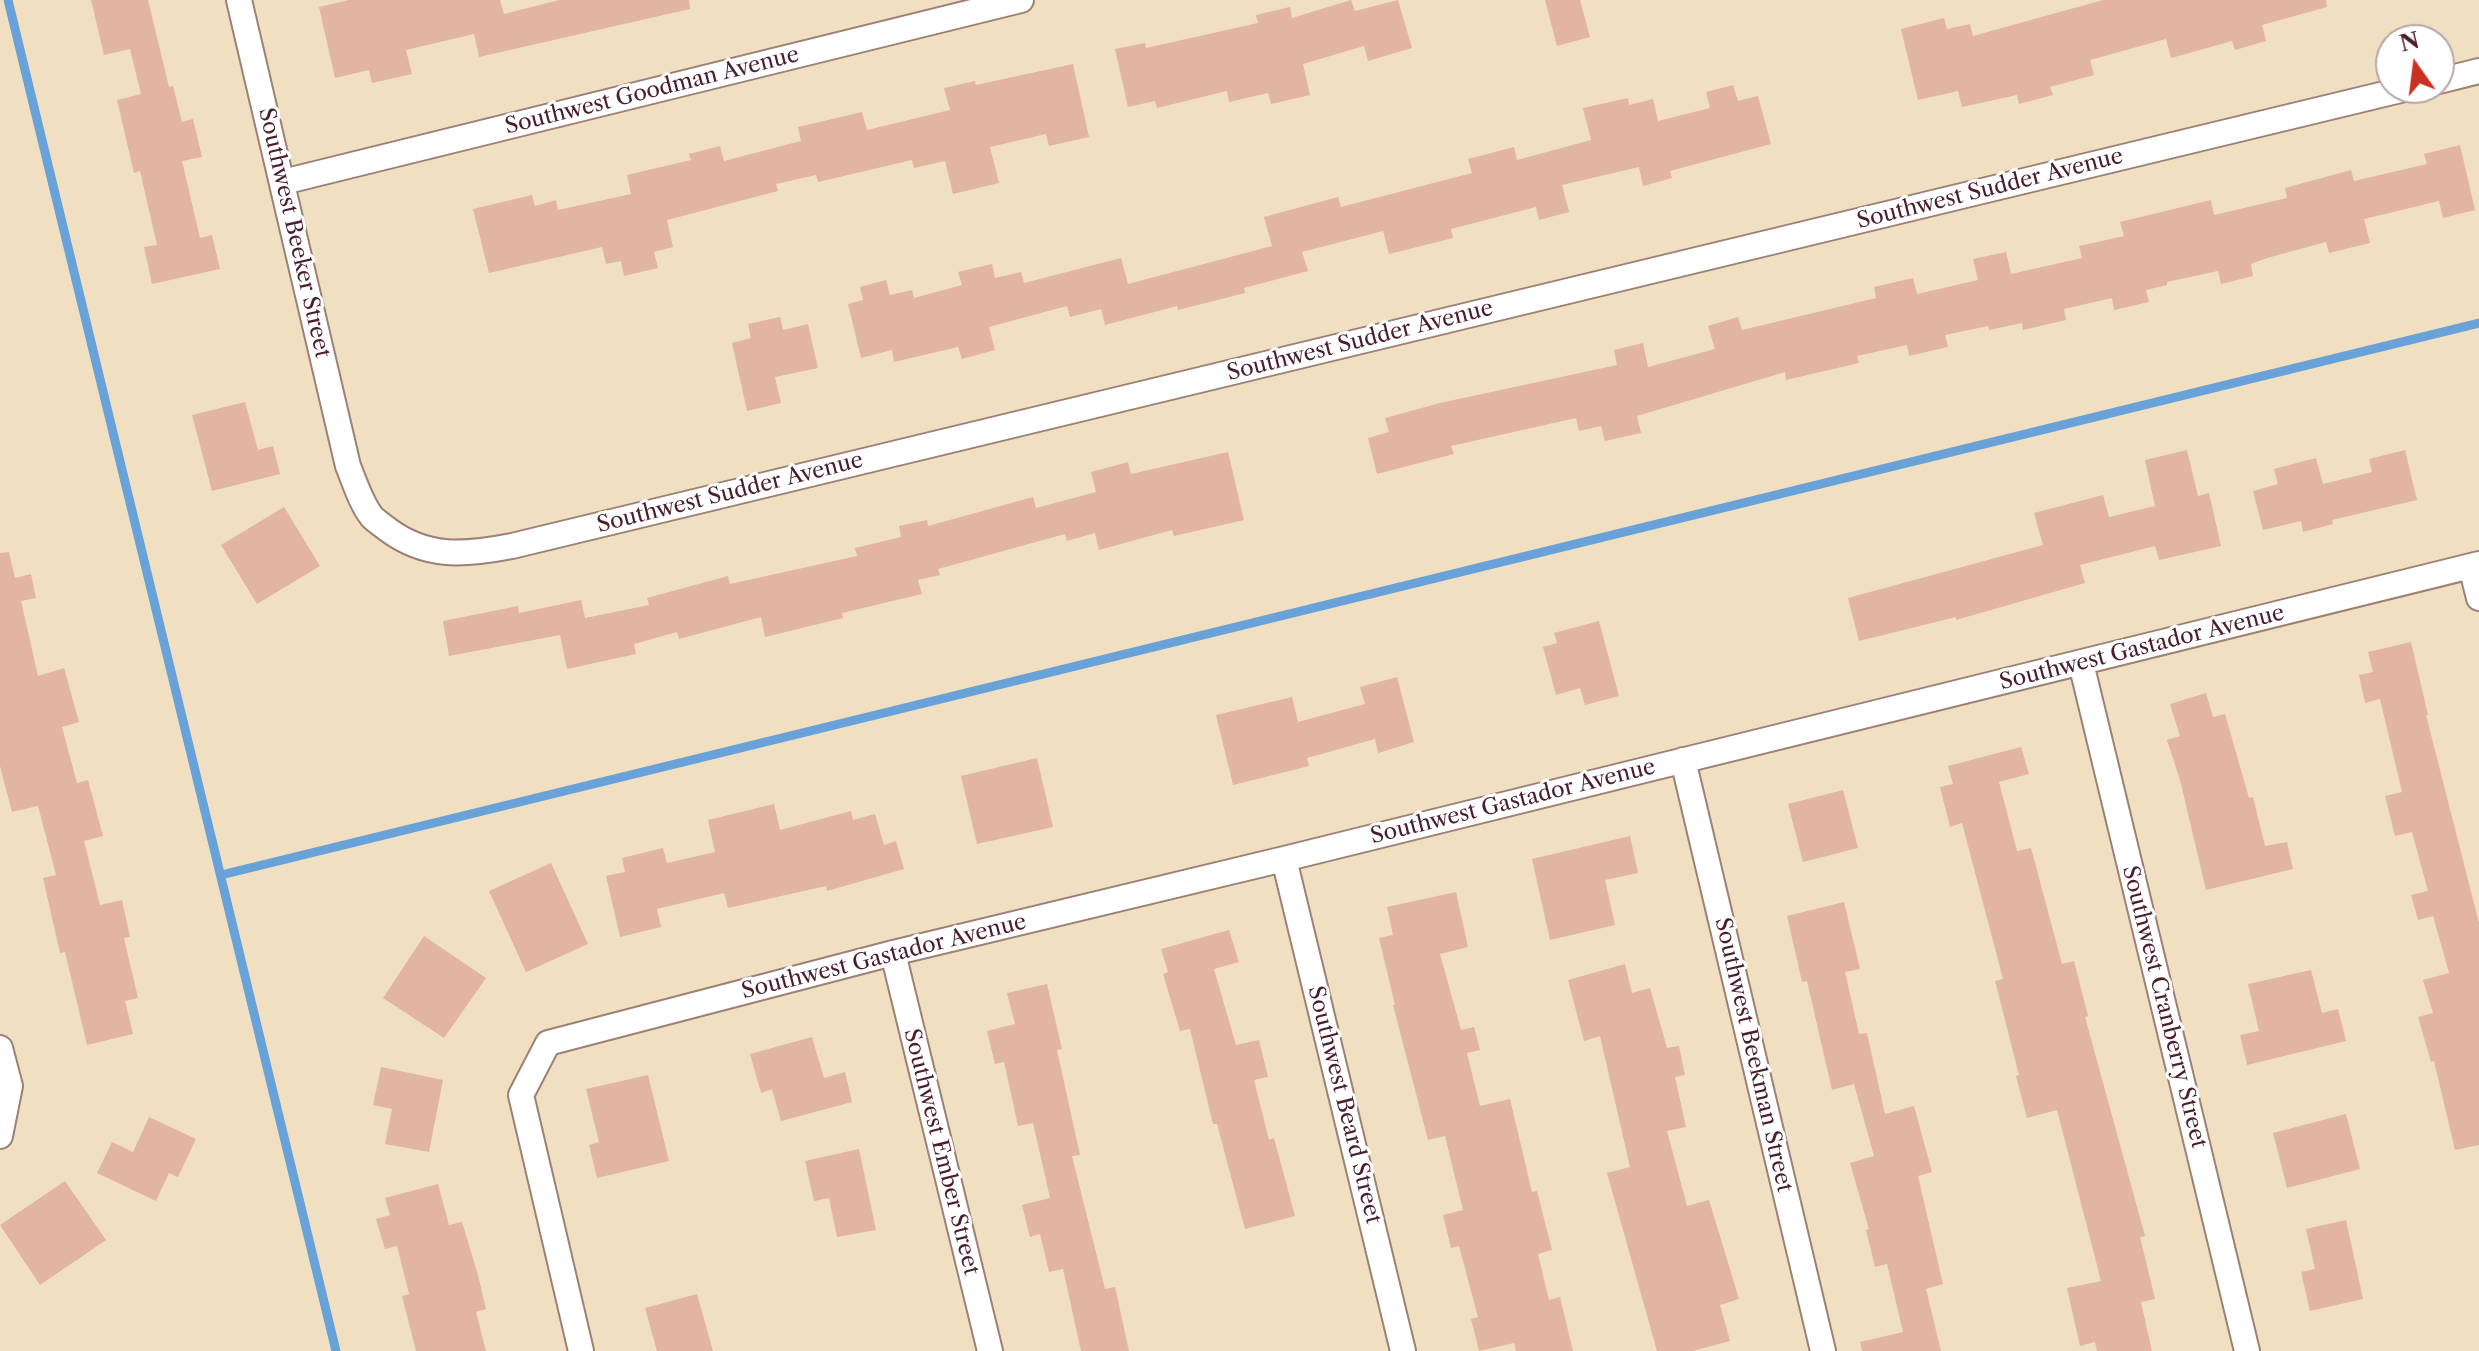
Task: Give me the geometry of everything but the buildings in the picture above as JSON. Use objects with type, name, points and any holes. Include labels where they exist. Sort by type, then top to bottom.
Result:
[{"type":"street","name":"Southwest Beeker Street","points":[[239,0],[348,466]]},
{"type":"street","name":"Southwest Goodman Avenue","points":[[283,182],[1021,0]]},
{"type":"street","points":[[2455,77],[2479,71]]},
{"type":"street","name":"Southwest Sudder Avenue","points":[[348,466],[373,518],[398,537],[422,549],[475,553],[2375,96]]},
{"type":"street","points":[[2475,565],[2479,598]]},
{"type":"street","name":"Southwest Gastador Avenue","points":[[581,1351],[521,1095],[548,1043],[893,953],[2475,565]]},
{"type":"street","name":"Southwest Cranberry Street","points":[[2081,663],[2247,1351]]},
{"type":"street","name":"Southwest Beekman Street","points":[[1683,760],[1823,1351]]},
{"type":"street","name":"Southwest Beard Street","points":[[1284,859],[1403,1351]]},
{"type":"street","name":"Southwest Ember Street","points":[[893,953],[990,1351]]},
{"type":"street","points":[[0,1048],[10,1086],[0,1136]]},
{"type":"waterway","points":[[8,0],[336,1351]]},
{"type":"waterway","points":[[221,875],[2479,323]]}]
